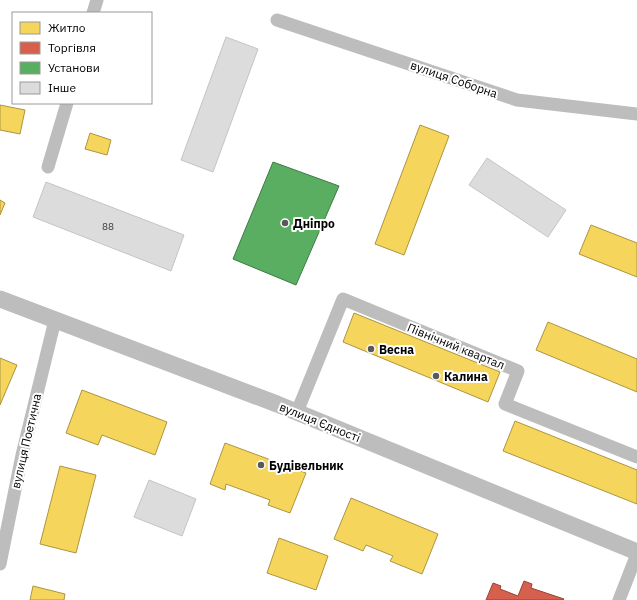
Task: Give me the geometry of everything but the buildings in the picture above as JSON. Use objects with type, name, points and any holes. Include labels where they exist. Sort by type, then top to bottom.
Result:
[{"type":"street","points":[[93,12],[97,0]]},
{"type":"street","name":"вулиця Соборна","points":[[277,20],[517,100],[637,114]]},
{"type":"street","points":[[48,168],[67,104]]},
{"type":"street","name":"вулиця Єдності","points":[[0,299],[297,412],[637,553]]},
{"type":"street","name":"Північний квартал","points":[[297,412],[343,299],[518,371],[505,404],[637,457]]},
{"type":"street","name":"вулиця Поетична","points":[[0,564],[22,455],[55,320]]},
{"type":"street","points":[[618,600],[637,553]]},
{"type":"place","name":"Дніпро","points":[[285,223]]},
{"type":"place","name":"Весна","points":[[371,349]]},
{"type":"place","name":"Калина","points":[[436,376]]},
{"type":"place","name":"Будівельник","points":[[261,465]]}]
